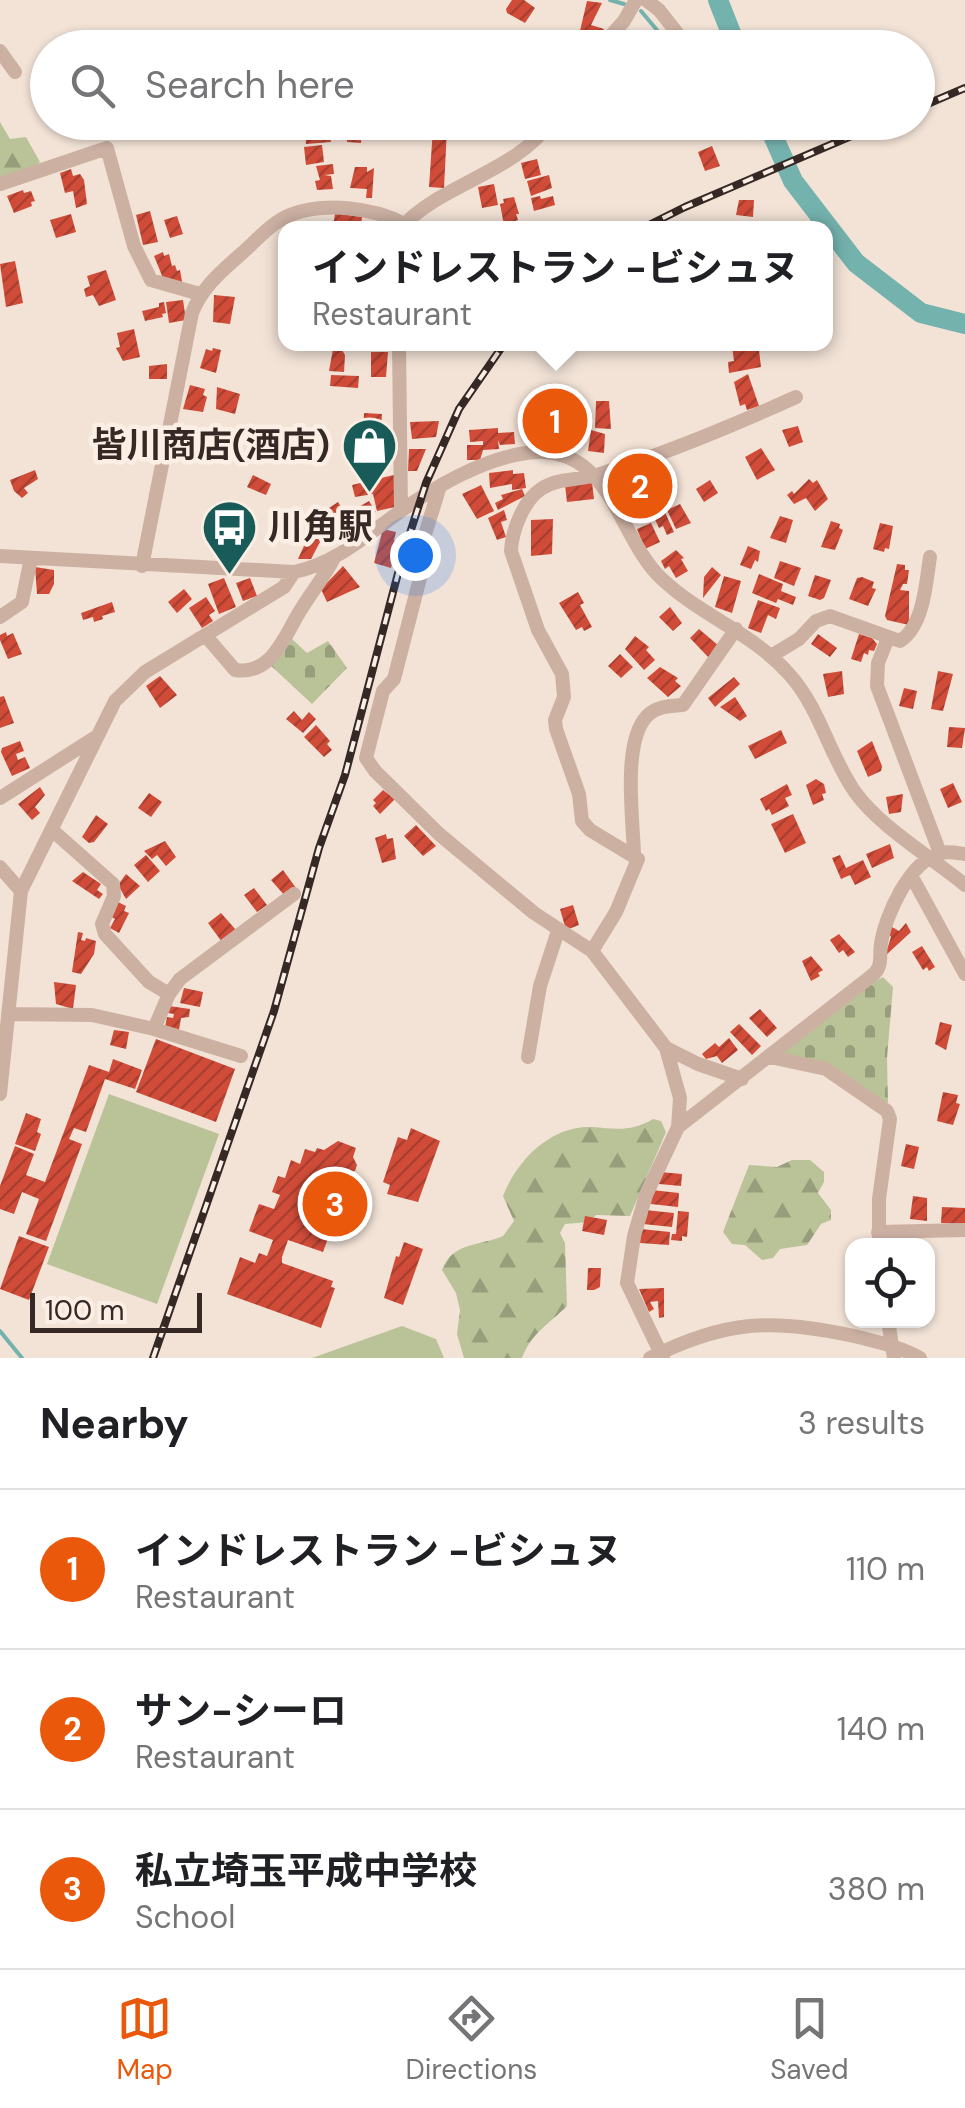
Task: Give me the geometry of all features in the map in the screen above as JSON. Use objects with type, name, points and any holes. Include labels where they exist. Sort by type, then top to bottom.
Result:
[{"type":"street","points":[[616,30],[636,0]]},
{"type":"street","points":[[646,0],[675,30]]},
{"type":"street","points":[[0,51],[14,72]]},
{"type":"street","points":[[410,221],[536,140]]},
{"type":"street","points":[[0,184],[107,148],[134,246],[151,280],[200,294]]},
{"type":"street","points":[[282,221],[289,215],[334,208],[396,221]]},
{"type":"street","points":[[142,566],[192,313],[200,294],[278,224]]},
{"type":"street","points":[[399,351],[401,510]]},
{"type":"street","points":[[592,952],[638,859],[582,821],[579,794],[556,730],[555,720],[564,697],[562,674],[538,630],[510,550],[516,525],[536,492],[556,481],[596,476],[710,435],[796,397]]},
{"type":"street","points":[[0,556],[294,572],[334,557],[401,510],[466,473],[522,454],[551,454],[596,476],[660,578],[772,656],[811,704],[842,771],[862,800],[936,855],[965,885]]},
{"type":"street","points":[[440,486],[423,541],[426,556],[394,679],[383,691],[366,758],[439,834],[558,932],[592,952],[666,1048],[680,1098],[678,1127],[646,1195],[626,1283],[658,1356],[700,1336],[772,1323],[802,1325],[920,1358]]},
{"type":"street","points":[[205,634],[235,670],[263,664],[278,652],[334,557]]},
{"type":"street","points":[[772,656],[799,639],[816,622],[830,616],[888,638],[900,641],[908,636],[924,590],[930,557]]},
{"type":"street","points":[[0,616],[22,602],[31,558]]},
{"type":"street","points":[[0,1094],[21,891],[116,701],[145,672],[284,587],[294,572]]},
{"type":"street","points":[[634,854],[632,756],[639,727],[648,714],[660,707],[683,704],[736,629]]},
{"type":"street","points":[[888,638],[878,663],[877,686],[936,855]]},
{"type":"street","points":[[0,798],[96,737]]},
{"type":"street","points":[[52,830],[112,884],[114,896],[102,924],[105,934],[149,982],[169,994]]},
{"type":"street","points":[[678,1127],[880,968],[880,946],[891,907],[912,877],[936,855],[965,854]]},
{"type":"street","points":[[0,867],[21,891]]},
{"type":"street","points":[[912,877],[965,974]]},
{"type":"street","points":[[154,1029],[180,979],[294,894]]},
{"type":"street","points":[[528,1057],[540,986],[558,932]]},
{"type":"street","points":[[8,1014],[92,1015],[242,1056]]},
{"type":"street","points":[[666,1048],[742,1079]]},
{"type":"street","points":[[770,1057],[826,1070],[887,1111],[890,1119],[878,1238]]},
{"type":"street","points":[[888,1238],[965,1230]]},
{"type":"green space","points":[[0,122],[10,139],[26,137],[40,162],[34,168],[0,180]]},
{"type":"green space","points":[[290,637],[307,653],[328,641],[347,668],[312,704],[268,663]]},
{"type":"green space","points":[[883,977],[893,987],[888,1103],[790,1059],[782,1051],[852,995]]},
{"type":"green space","points":[[109,1094],[219,1134],[157,1304],[47,1264]]},
{"type":"green space","points":[[653,1119],[661,1121],[666,1132],[630,1216],[596,1215],[589,1222],[565,1224],[560,1233],[565,1243],[567,1306],[536,1335],[522,1358],[464,1358],[457,1334],[460,1310],[456,1293],[442,1270],[460,1250],[503,1236],[514,1221],[503,1196],[517,1170],[537,1147],[563,1132],[592,1127],[630,1128]]},
{"type":"green space","points":[[792,1160],[810,1160],[824,1172],[818,1193],[831,1210],[831,1220],[821,1224],[807,1245],[780,1249],[773,1258],[762,1260],[745,1245],[732,1244],[723,1232],[749,1165],[777,1167]]},
{"type":"green space","points":[[402,1326],[436,1339],[444,1358],[312,1358]]},
{"type":"building","points":[[512,0],[524,0],[535,8],[525,23],[507,13]]},
{"type":"building","points":[[587,1],[602,3],[591,25],[604,30],[580,30]]},
{"type":"building","points":[[306,140],[331,142],[306,144]]},
{"type":"building","points":[[432,140],[446,140],[444,188],[429,187]]},
{"type":"building","points":[[322,145],[324,162],[306,165],[304,147]]},
{"type":"building","points":[[712,146],[720,166],[705,171],[698,152]]},
{"type":"building","points":[[537,159],[541,175],[525,179],[521,163]]},
{"type":"building","points":[[333,164],[334,174],[324,175],[331,176],[333,189],[317,190],[315,181],[320,180],[316,166]]},
{"type":"building","points":[[355,167],[367,167],[367,172],[374,168],[372,198],[366,198],[367,189],[350,188]]},
{"type":"building","points":[[71,169],[73,176],[80,174],[84,180],[87,204],[76,208],[73,191],[65,193],[60,173]]},
{"type":"building","points":[[549,175],[552,188],[531,196],[527,181]]},
{"type":"building","points":[[494,184],[498,205],[482,208],[478,187]]},
{"type":"building","points":[[31,191],[35,201],[14,213],[7,196]]},
{"type":"building","points":[[553,196],[555,205],[534,211],[531,198]]},
{"type":"building","points":[[514,197],[518,220],[503,221],[500,204],[503,199]]},
{"type":"building","points":[[739,200],[754,200],[753,217],[736,215]]},
{"type":"building","points":[[150,211],[158,242],[143,245],[136,215]]},
{"type":"building","points":[[335,213],[362,217],[362,221],[334,221]]},
{"type":"building","points":[[71,214],[76,232],[56,238],[50,220]]},
{"type":"building","points":[[177,216],[183,234],[170,238],[164,220]]},
{"type":"building","points":[[163,252],[164,256],[169,254],[172,266],[180,270],[183,287],[165,283],[154,256]]},
{"type":"building","points":[[15,261],[23,303],[6,307],[0,264]]},
{"type":"building","points":[[106,270],[116,300],[99,306],[93,295],[86,297],[84,289],[90,286],[87,276]]},
{"type":"building","points":[[214,295],[235,297],[230,324],[213,322]]},
{"type":"building","points":[[183,300],[186,320],[169,323],[166,302]]},
{"type":"building","points":[[164,302],[163,317],[145,321],[142,311]]},
{"type":"building","points":[[134,329],[140,357],[123,361],[116,348],[120,347],[117,333]]},
{"type":"building","points":[[206,349],[221,350],[216,373],[200,368]]},
{"type":"building","points":[[333,351],[343,351],[344,372],[329,371]]},
{"type":"building","points":[[733,351],[759,351],[761,367],[729,373],[728,362],[734,361]]},
{"type":"building","points":[[371,352],[388,352],[386,377],[371,377]]},
{"type":"building","points":[[167,364],[167,379],[149,379],[149,366]]},
{"type":"building","points":[[748,374],[759,406],[747,410],[745,404],[740,406],[734,382]]},
{"type":"building","points":[[331,375],[359,376],[358,388],[330,386]]},
{"type":"building","points":[[190,385],[205,389],[203,412],[183,409]]},
{"type":"building","points":[[217,387],[240,394],[235,414],[216,409]]},
{"type":"building","points":[[596,401],[609,401],[611,429],[595,428]]},
{"type":"building","points":[[364,413],[382,414],[380,440],[363,439]]},
{"type":"building","points":[[439,421],[436,437],[412,439],[410,422]]},
{"type":"building","points":[[798,426],[803,442],[789,447],[782,430]]},
{"type":"building","points":[[498,428],[498,433],[514,432],[515,444],[500,445],[498,440],[499,449],[483,450],[480,460],[467,460],[467,445],[483,445],[483,441],[470,442],[469,430]]},
{"type":"building","points":[[561,428],[580,430],[578,450],[563,449]]},
{"type":"building","points":[[591,430],[605,434],[604,453],[588,451]]},
{"type":"building","points":[[761,448],[775,470],[757,480],[745,457]]},
{"type":"building","points":[[409,449],[426,449],[417,471],[408,471]]},
{"type":"building","points":[[35,470],[38,479],[24,488],[28,493],[22,498],[10,480]]},
{"type":"building","points":[[513,470],[513,474],[524,473],[526,488],[512,490],[512,484],[490,488],[489,473]]},
{"type":"building","points":[[398,474],[395,507],[377,511],[373,494],[355,497],[352,485]]},
{"type":"building","points":[[253,475],[271,484],[266,495],[247,487]]},
{"type":"building","points":[[809,479],[813,483],[817,480],[828,499],[815,511],[806,498],[794,504],[787,495],[792,491],[794,494]]},
{"type":"building","points":[[710,480],[718,493],[704,502],[696,489]]},
{"type":"building","points":[[592,482],[594,499],[567,502],[565,485]]},
{"type":"building","points":[[481,485],[494,511],[477,519],[462,494]]},
{"type":"building","points":[[522,489],[525,496],[498,510],[495,503],[503,499],[501,495]]},
{"type":"building","points":[[369,501],[376,512],[371,515],[376,522],[366,528],[355,509]]},
{"type":"building","points":[[338,502],[347,517],[335,525],[326,510]]},
{"type":"building","points":[[680,504],[691,523],[676,529],[667,510]]},
{"type":"building","points":[[662,506],[674,532],[667,535],[651,511]]},
{"type":"building","points":[[504,510],[507,520],[501,522],[506,537],[497,540],[488,518]]},
{"type":"building","points":[[355,516],[364,530],[347,543],[337,527]]},
{"type":"building","points":[[780,516],[793,520],[786,543],[770,538]]},
{"type":"building","points":[[553,519],[552,554],[531,556],[531,520]]},
{"type":"building","points":[[831,521],[843,530],[835,550],[821,547]]},
{"type":"building","points":[[651,523],[660,542],[645,549],[637,529]]},
{"type":"building","points":[[880,523],[893,526],[889,549],[884,552],[873,549]]},
{"type":"building","points":[[383,529],[396,532],[394,540],[398,542],[391,568],[374,563]]},
{"type":"building","points":[[309,535],[321,540],[311,559],[298,559]]},
{"type":"building","points":[[748,546],[760,551],[758,562],[755,560],[751,569],[740,565]]},
{"type":"building","points":[[676,550],[688,571],[676,578],[661,561]]},
{"type":"building","points":[[780,561],[801,568],[794,586],[774,578]]},
{"type":"building","points":[[897,564],[909,570],[907,584],[900,590],[909,591],[909,625],[887,620],[885,616]]},
{"type":"building","points":[[343,566],[360,587],[327,602],[321,589]]},
{"type":"building","points":[[35,567],[54,570],[49,594],[37,594]]},
{"type":"building","points":[[712,567],[721,575],[703,598],[704,577]]},
{"type":"building","points":[[759,574],[783,584],[781,591],[796,597],[793,605],[752,593]]},
{"type":"building","points":[[815,575],[831,580],[820,600],[808,596]]},
{"type":"building","points":[[724,576],[741,581],[732,613],[715,607]]},
{"type":"building","points":[[224,578],[236,607],[219,614],[208,584]]},
{"type":"building","points":[[250,578],[257,596],[243,601],[236,583]]},
{"type":"building","points":[[857,578],[874,582],[872,588],[876,589],[868,606],[849,599]]},
{"type":"building","points":[[184,589],[192,599],[177,613],[168,602]]},
{"type":"building","points":[[578,592],[592,627],[584,631],[582,627],[576,630],[559,603]]},
{"type":"building","points":[[206,597],[215,611],[209,615],[213,621],[202,628],[189,608]]},
{"type":"building","points":[[758,600],[780,608],[776,619],[768,615],[761,633],[748,628]]},
{"type":"building","points":[[112,602],[115,612],[94,622],[93,617],[83,620],[81,613]]},
{"type":"building","points":[[670,607],[682,623],[673,631],[659,617]]},
{"type":"building","points":[[699,629],[719,646],[708,657],[690,638]]},
{"type":"building","points":[[6,632],[7,636],[13,633],[22,654],[8,659],[0,640]]},
{"type":"building","points":[[818,634],[837,648],[830,657],[811,644]]},
{"type":"building","points":[[859,634],[877,644],[874,651],[864,653],[861,662],[851,659]]},
{"type":"building","points":[[635,636],[649,647],[646,650],[655,660],[644,670],[625,649]]},
{"type":"building","points":[[620,654],[633,667],[621,678],[608,666]]},
{"type":"building","points":[[660,667],[678,678],[675,681],[681,686],[668,697],[647,678]]},
{"type":"building","points":[[842,671],[844,694],[828,697],[823,674]]},
{"type":"building","points":[[938,671],[953,674],[943,711],[931,709]]},
{"type":"building","points":[[160,676],[177,695],[160,708],[146,686]]},
{"type":"building","points":[[734,677],[740,684],[715,707],[708,698]]},
{"type":"building","points":[[904,688],[917,691],[913,709],[899,706]]},
{"type":"building","points":[[4,696],[14,723],[0,728],[0,697]]},
{"type":"building","points":[[735,697],[747,716],[740,721],[720,707]]},
{"type":"building","points":[[294,711],[302,720],[309,712],[316,719],[303,733],[286,719]]},
{"type":"building","points":[[316,725],[330,741],[327,744],[332,750],[324,757],[304,737]]},
{"type":"building","points":[[949,727],[965,728],[962,748],[947,747]]},
{"type":"building","points":[[781,730],[787,743],[755,759],[748,746]]},
{"type":"building","points":[[20,741],[24,751],[16,754],[18,760],[25,757],[30,768],[12,776],[1,752]]},
{"type":"building","points":[[872,741],[882,766],[881,771],[868,777],[857,751]]},
{"type":"building","points":[[816,779],[824,784],[826,793],[822,794],[824,800],[813,805],[806,785]]},
{"type":"building","points":[[953,783],[962,802],[948,808],[940,789]]},
{"type":"building","points":[[787,784],[792,795],[785,798],[789,806],[772,815],[760,799]]},
{"type":"building","points":[[40,787],[45,795],[35,807],[40,813],[32,820],[18,804]]},
{"type":"building","points":[[383,790],[395,799],[380,814],[373,800]]},
{"type":"building","points":[[149,793],[162,802],[151,817],[138,808]]},
{"type":"building","points":[[903,794],[901,812],[889,814],[886,797]]},
{"type":"building","points":[[793,814],[806,843],[785,853],[771,824]]},
{"type":"building","points":[[96,815],[108,824],[89,843],[82,837]]},
{"type":"building","points":[[416,825],[436,846],[423,856],[404,836]]},
{"type":"building","points":[[386,834],[387,839],[393,838],[396,859],[382,863],[375,838]]},
{"type":"building","points":[[165,841],[176,857],[166,866],[157,855],[152,859],[144,851]]},
{"type":"building","points":[[890,844],[894,858],[872,868],[866,854]]},
{"type":"building","points":[[146,855],[160,871],[148,882],[134,865]]},
{"type":"building","points":[[840,855],[846,868],[863,860],[871,877],[855,885],[850,875],[841,879],[832,858]]},
{"type":"building","points":[[283,870],[296,888],[285,896],[271,880]]},
{"type":"building","points":[[83,872],[101,884],[97,890],[103,894],[99,899],[72,881]]},
{"type":"building","points":[[126,874],[140,886],[126,899],[118,885]]},
{"type":"building","points":[[254,888],[267,905],[257,912],[244,895]]},
{"type":"building","points":[[116,901],[126,906],[124,911],[129,913],[119,933],[110,928]]},
{"type":"building","points":[[573,905],[579,925],[566,930],[560,909]]},
{"type":"building","points":[[221,913],[236,930],[222,942],[208,923]]},
{"type":"building","points":[[906,923],[911,932],[885,956],[891,937],[887,932],[892,927],[899,931]]},
{"type":"building","points":[[78,932],[83,933],[81,940],[96,941],[94,954],[81,974],[72,972]]},
{"type":"building","points":[[839,934],[855,952],[848,957],[843,950],[839,953],[830,940]]},
{"type":"building","points":[[922,946],[935,967],[929,971],[927,967],[923,970],[912,952]]},
{"type":"building","points":[[811,956],[823,970],[811,981],[802,961]]},
{"type":"building","points":[[54,982],[76,985],[73,1009],[56,1004]]},
{"type":"building","points":[[184,988],[203,992],[200,1007],[180,1003]]},
{"type":"building","points":[[169,1006],[190,1009],[189,1017],[181,1018],[179,1030],[165,1027],[167,1017],[173,1018],[174,1014],[168,1013]]},
{"type":"building","points":[[760,1009],[777,1028],[767,1037],[749,1018]]},
{"type":"building","points":[[940,1022],[952,1025],[946,1050],[935,1044]]},
{"type":"building","points":[[739,1024],[761,1046],[752,1055],[730,1032]]},
{"type":"building","points":[[114,1030],[129,1032],[126,1049],[110,1045]]},
{"type":"building","points":[[729,1038],[738,1050],[722,1063],[717,1056],[706,1059],[702,1054],[715,1043],[719,1047]]},
{"type":"building","points":[[156,1039],[235,1069],[216,1122],[136,1092]]},
{"type":"building","points":[[113,1059],[142,1070],[135,1089],[105,1079],[86,1132],[74,1128],[69,1139],[82,1144],[46,1241],[26,1234],[39,1199],[22,1192],[14,1214],[0,1209],[0,1186],[15,1146],[34,1154],[26,1175],[45,1182],[89,1065],[109,1072]]},
{"type":"building","points":[[943,1092],[958,1095],[956,1103],[960,1104],[953,1125],[937,1121]]},
{"type":"building","points":[[26,1113],[41,1119],[35,1151],[15,1144]]},
{"type":"building","points":[[411,1128],[440,1141],[418,1202],[387,1194],[390,1185],[383,1182],[398,1137],[407,1140]]},
{"type":"building","points":[[338,1141],[356,1148],[353,1157],[357,1165],[344,1181],[331,1179],[313,1224],[331,1230],[323,1252],[288,1240],[282,1257],[282,1263],[333,1281],[331,1287],[335,1288],[321,1328],[227,1294],[240,1257],[255,1263],[259,1253],[267,1256],[273,1240],[249,1231],[259,1204],[274,1209],[280,1195],[272,1192],[278,1176],[285,1178],[291,1160],[300,1164],[305,1149],[324,1150]]},
{"type":"building","points":[[906,1144],[919,1147],[914,1169],[901,1166]]},
{"type":"building","points":[[660,1172],[682,1174],[681,1186],[659,1184]]},
{"type":"building","points":[[652,1190],[679,1193],[678,1207],[651,1204]]},
{"type":"building","points":[[913,1196],[927,1198],[927,1221],[910,1219]]},
{"type":"building","points":[[942,1207],[965,1208],[965,1224],[941,1223]]},
{"type":"building","points":[[645,1210],[674,1213],[672,1227],[643,1224]]},
{"type":"building","points":[[678,1211],[689,1212],[687,1237],[682,1236],[682,1241],[671,1240],[672,1234],[676,1234]]},
{"type":"building","points":[[585,1216],[607,1220],[604,1235],[582,1231]]},
{"type":"building","points":[[641,1229],[670,1232],[669,1245],[640,1243]]},
{"type":"building","points":[[19,1236],[49,1247],[29,1300],[0,1289]]},
{"type":"building","points":[[404,1242],[423,1249],[403,1305],[384,1298]]},
{"type":"building","points":[[588,1268],[601,1268],[600,1287],[594,1290],[587,1290]]},
{"type":"building","points":[[664,1288],[664,1317],[659,1318],[658,1301],[650,1302],[654,1309],[649,1312],[639,1289]]},
{"type":"waterway","points":[[610,0],[624,4]]},
{"type":"waterway","points":[[718,0],[730,30]]},
{"type":"waterway","points":[[641,11],[657,30]]},
{"type":"waterway","points":[[775,140],[793,181],[824,221]]},
{"type":"waterway","points":[[833,233],[856,263],[921,313],[965,324]]},
{"type":"waterway","points":[[0,1331],[22,1358]]},
{"type":"railway","points":[[935,101],[965,88]]},
{"type":"railway","points":[[657,221],[842,140]]},
{"type":"railway","points":[[153,1358],[274,1011],[426,483],[459,409],[499,351]]},
{"type":"place","name":"インドレストラン -ビシュヌ","points":[[555,421]]},
{"type":"place","name":"サン-シーロ","points":[[640,486]]},
{"type":"place","name":"皆川商店(酒店)","points":[[369,494]]},
{"type":"place","name":"川角駅","points":[[229,576]]},
{"type":"place","name":"私立埼玉平成中学校","points":[[335,1204]]}]
